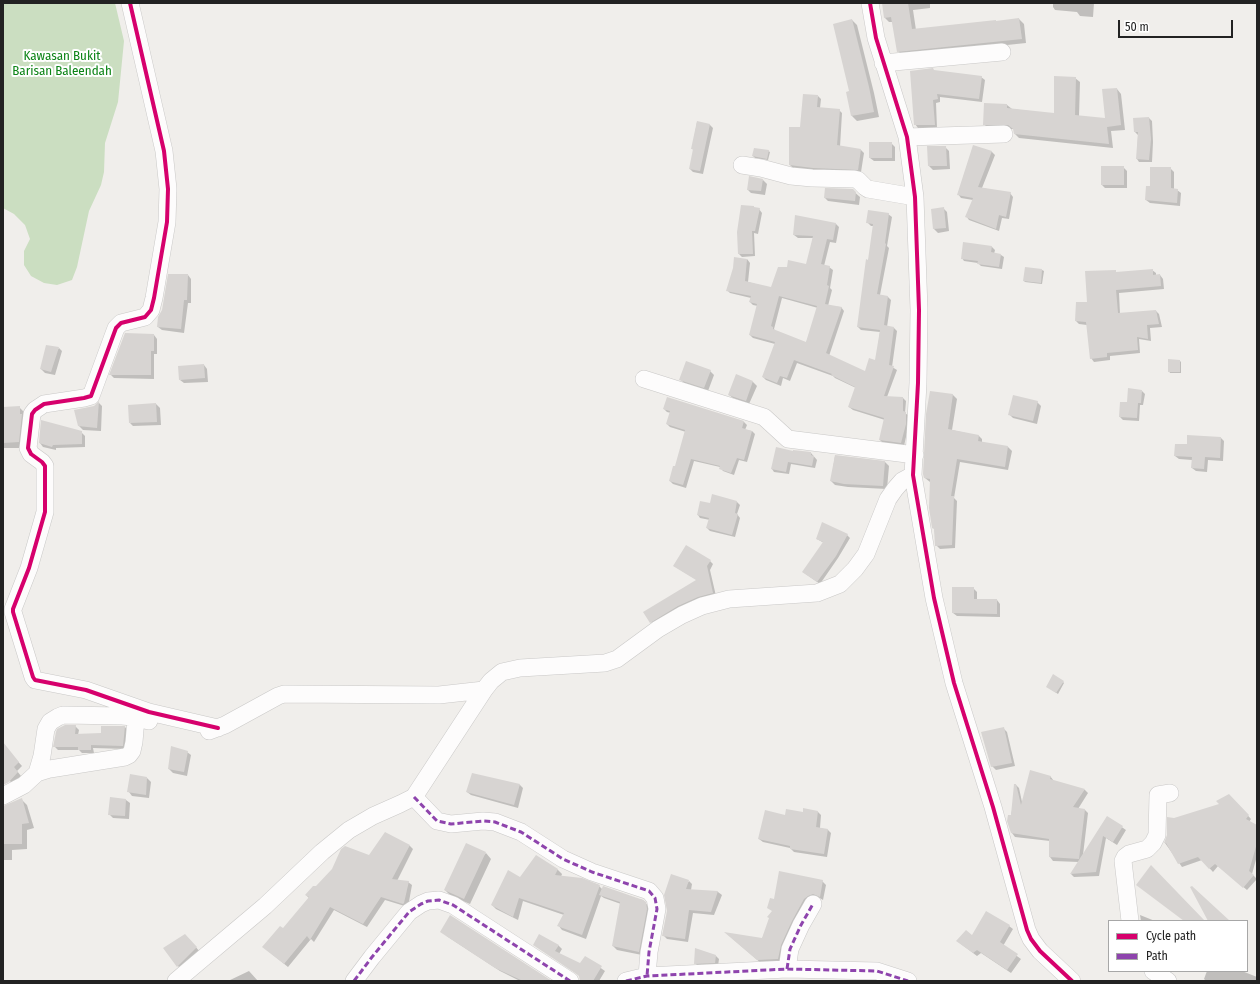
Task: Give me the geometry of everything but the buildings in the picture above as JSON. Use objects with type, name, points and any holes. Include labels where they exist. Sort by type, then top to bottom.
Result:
[{"type":"street","points":[[130,3],[164,151],[168,189],[167,222],[154,298],[151,310],[145,318],[121,323],[116,328],[91,396],[44,404],[32,414],[28,448],[31,454],[45,466],[45,512],[29,568],[13,608],[13,612],[35,680],[86,690],[149,712],[218,728]]},
{"type":"street","points":[[870,3],[876,38],[907,138],[915,197],[920,310],[913,475],[934,598],[954,683],[993,807],[1027,930],[1031,939],[1040,951],[1071,981]]},
{"type":"street","points":[[883,63],[1002,52]]},
{"type":"street","points":[[907,138],[1004,134]]},
{"type":"street","points":[[742,165],[761,168],[791,176],[854,179],[858,180],[868,188],[915,197]]},
{"type":"street","points":[[644,378],[764,417],[788,439],[915,455]]},
{"type":"street","points":[[176,981],[265,906],[317,856],[349,830],[373,816],[414,797],[484,690],[491,681],[502,672],[520,668],[579,666],[605,663],[617,659],[658,629],[682,615],[702,606],[729,599],[817,593],[840,584],[855,569],[866,554],[888,499],[902,481],[913,475]]},
{"type":"street","points":[[37,773],[42,756],[46,729],[50,722],[63,715],[122,716],[176,728],[211,731],[284,694],[439,695],[484,690]]},
{"type":"street","points":[[3,796],[24,785],[37,773],[50,769],[125,757],[129,755],[132,751],[134,742],[136,718]]},
{"type":"street","points":[[1130,920],[1123,861],[1125,857],[1147,849],[1153,843],[1157,835],[1158,795],[1170,793]]},
{"type":"street","points":[[414,797],[437,821],[451,824],[495,822],[521,832],[563,859],[592,872],[649,891],[656,901],[657,909],[649,952],[647,976]]},
{"type":"street","points":[[354,981],[409,912],[428,901],[439,900],[454,906],[570,981]]},
{"type":"street","points":[[787,969],[790,949],[813,904]]},
{"type":"street","points":[[626,981],[647,976],[787,969],[877,971],[908,981]]},
{"type":"street","points":[[1155,972],[1168,981]]},
{"type":"green space","name":"Kawasan Bukit Barisan Baleendah","points":[[3,3],[115,3],[124,41],[118,102],[105,143],[104,172],[101,185],[89,211],[77,267],[72,280],[57,285],[44,283],[31,276],[24,265],[24,251],[30,239],[25,225],[14,214],[3,208]]},
{"type":"marked path","points":[[414,797],[437,821],[451,824],[483,821],[495,822],[521,832],[563,859],[592,872],[649,891],[655,898],[657,909],[649,952],[647,976]]},
{"type":"marked path","points":[[354,981],[409,912],[428,901],[439,900],[453,905],[570,981]]},
{"type":"marked path","points":[[787,969],[790,949],[813,904]]},
{"type":"marked path","points":[[626,981],[647,976],[787,969],[877,971],[908,981]]},
{"type":"cycle path","points":[[130,3],[164,151],[168,189],[167,222],[154,298],[151,310],[145,317],[121,323],[116,328],[91,396],[44,404],[32,414],[28,448],[31,454],[45,466],[45,512],[29,568],[13,612],[35,680],[86,690],[149,712],[218,728]]},
{"type":"cycle path","points":[[870,3],[876,38],[907,137],[915,197],[919,310],[918,383],[913,475],[934,598],[954,683],[993,807],[1027,930],[1031,939],[1040,951],[1072,981]]}]
